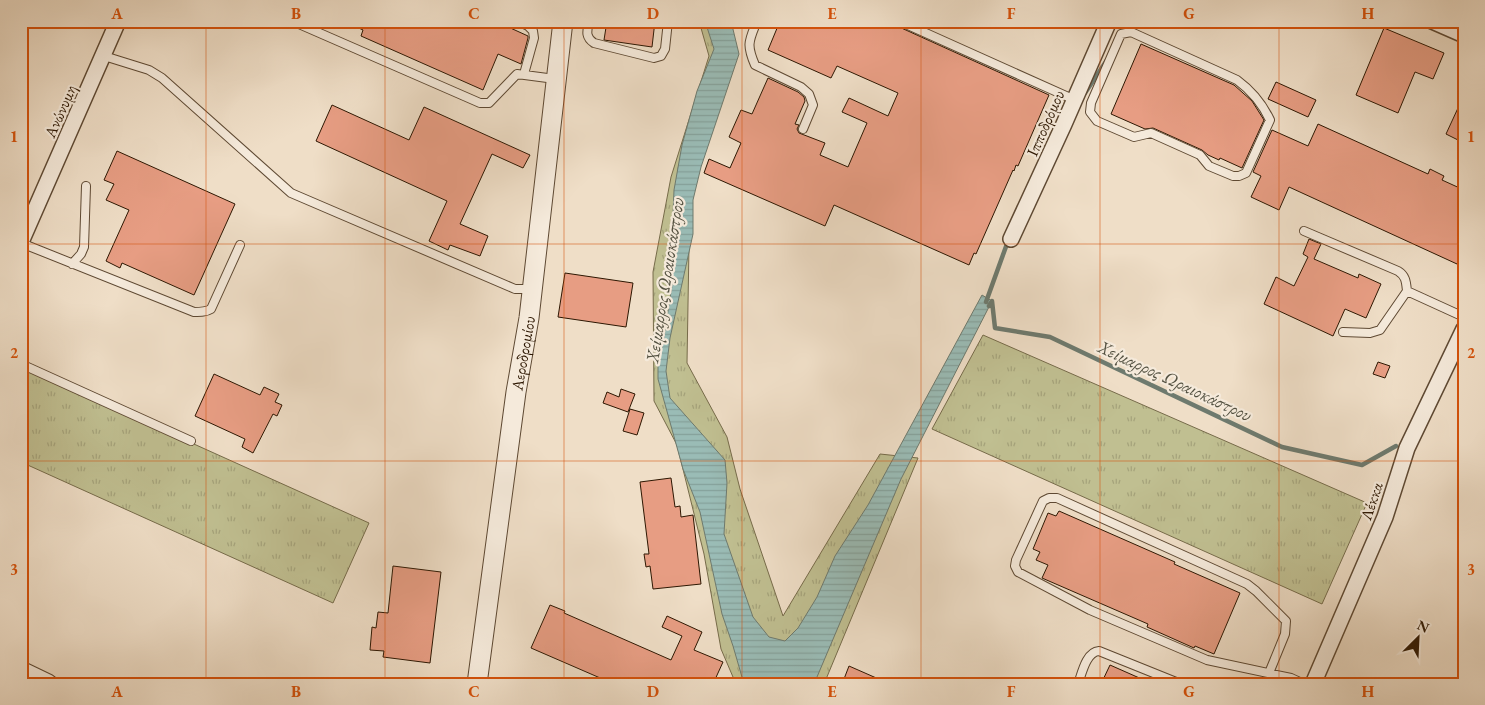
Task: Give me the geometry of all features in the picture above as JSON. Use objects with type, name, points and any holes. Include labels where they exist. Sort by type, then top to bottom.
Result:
[{"type":"street","name":"Ανώνυμη","points":[[21,243],[118,21]]},
{"type":"street","name":"Αεροδρομίου","points":[[477,684],[532,288],[563,21]]},
{"type":"street","points":[[1432,21],[1464,35]]},
{"type":"street","name":"Ιπποδρόμου","points":[[1011,239],[1108,24]]},
{"type":"street","name":"Λέκκα","points":[[1313,684],[1382,526],[1407,448],[1464,329]]},
{"type":"street","points":[[21,671],[48,684]]},
{"type":"lane","points":[[292,21],[480,103],[489,103],[517,74],[555,79]]},
{"type":"lane","points":[[518,21],[534,31],[534,38],[524,74]]},
{"type":"lane","points":[[588,21],[586,34],[589,40],[594,43],[654,58],[661,56],[665,49],[668,21]]},
{"type":"lane","points":[[757,21],[749,41],[752,59],[755,65],[801,87],[809,94],[813,104],[803,129]]},
{"type":"lane","points":[[899,21],[1075,100]]},
{"type":"lane","points":[[1108,24],[1121,34],[1131,32],[1237,80],[1251,91],[1270,120],[1246,173],[1233,176],[1209,166],[1200,155],[1151,133],[1134,137],[1097,121],[1090,112],[1091,103],[1121,34]]},
{"type":"lane","points":[[104,56],[149,70],[162,78],[291,193],[515,289],[532,288]]},
{"type":"lane","points":[[72,264],[81,254],[84,247],[86,186]]},
{"type":"lane","points":[[1304,230],[1398,271],[1403,274],[1406,281],[1407,291],[1380,330],[1370,333],[1343,332]]},
{"type":"lane","points":[[21,243],[194,312],[206,312],[211,309],[240,245]]},
{"type":"lane","points":[[1407,291],[1464,317]]},
{"type":"lane","points":[[21,364],[191,441]]},
{"type":"lane","points":[[1269,673],[1285,634],[1286,621],[1247,584],[1057,498],[1049,498],[1043,501],[1016,560],[1015,566],[1018,572],[1090,610],[1207,660],[1291,678],[1304,684]]},
{"type":"lane","points":[[1078,684],[1089,655],[1093,651],[1099,651],[1181,684]]},
{"type":"green space","points":[[699,21],[725,21],[690,188],[687,363],[727,437],[740,489],[783,616],[880,454],[918,458],[824,684],[736,684],[721,649],[704,554],[677,445],[654,401],[653,272],[671,177],[709,56]]},
{"type":"green space","points":[[983,335],[1367,503],[1322,604],[932,429]]},
{"type":"green space","points":[[21,366],[369,523],[333,603],[21,462]]},
{"type":"water","points":[[705,21],[731,21],[739,54],[701,167],[693,200],[693,234],[670,338],[666,371],[670,398],[725,460],[727,483],[724,534],[753,617],[769,637],[785,641],[798,628],[817,597],[835,556],[868,505],[982,295],[992,301],[901,479],[814,684],[744,684],[722,614],[700,512],[683,469],[658,379],[658,360],[663,343],[673,279],[671,265],[674,190],[682,145],[697,91],[714,49]]},
{"type":"building","points":[[344,21],[495,21],[528,36],[528,38],[521,64],[498,54],[483,90],[361,36],[363,30]]},
{"type":"building","points":[[607,21],[655,21],[652,47],[604,40]]},
{"type":"building","points":[[780,21],[889,21],[1049,95],[1018,166],[1016,165],[1013,170],[976,254],[974,253],[969,265],[834,205],[825,226],[704,173],[709,159],[730,168],[741,143],[729,137],[741,110],[752,114],[768,78],[798,92],[804,97],[805,101],[795,124],[799,125],[797,129],[799,133],[825,143],[820,155],[848,167],[867,123],[842,112],[849,98],[888,116],[898,93],[837,66],[831,78],[768,50]]},
{"type":"building","points":[[1384,28],[1444,53],[1433,79],[1415,72],[1398,113],[1356,95]]},
{"type":"building","points":[[1141,44],[1234,85],[1252,101],[1264,120],[1242,168],[1220,158],[1219,160],[1202,150],[1153,128],[1145,129],[1111,114]]},
{"type":"building","points":[[1276,82],[1316,100],[1308,117],[1268,99]]},
{"type":"building","points":[[1464,95],[1464,143],[1446,134]]},
{"type":"building","points":[[332,105],[409,140],[424,107],[530,155],[523,168],[492,154],[460,224],[488,236],[480,256],[450,245],[448,250],[429,241],[447,201],[316,141]]},
{"type":"building","points":[[1318,124],[1428,174],[1430,169],[1444,176],[1442,180],[1464,190],[1464,249],[1457,264],[1289,187],[1279,210],[1251,197],[1261,176],[1253,172],[1272,130],[1308,146]]},
{"type":"building","points":[[117,151],[235,204],[194,295],[122,263],[120,268],[106,261],[129,210],[106,200],[114,184],[104,180]]},
{"type":"building","points":[[1309,239],[1321,244],[1314,259],[1358,278],[1359,274],[1381,284],[1366,318],[1345,309],[1333,336],[1264,304],[1276,277],[1294,286],[1308,257],[1303,254]]},
{"type":"building","points":[[565,273],[633,283],[626,327],[558,317]]},
{"type":"building","points":[[1378,362],[1390,366],[1385,378],[1373,374]]},
{"type":"building","points":[[214,374],[260,395],[264,387],[279,394],[275,402],[282,405],[277,416],[273,414],[253,453],[242,447],[245,439],[195,416]]},
{"type":"building","points":[[621,389],[635,394],[628,412],[603,403],[607,392],[619,397]]},
{"type":"building","points":[[630,409],[644,413],[637,435],[623,431]]},
{"type":"building","points":[[671,478],[675,507],[680,506],[681,517],[693,515],[701,584],[653,589],[650,566],[646,567],[644,554],[649,554],[640,482]]},
{"type":"building","points":[[1059,511],[1240,593],[1214,654],[1195,646],[1194,648],[1147,627],[1148,624],[1042,578],[1048,565],[1036,560],[1040,552],[1033,549],[1048,513],[1056,516]]},
{"type":"building","points":[[393,566],[441,572],[430,663],[383,657],[384,651],[370,650],[372,627],[376,628],[378,612],[388,613]]},
{"type":"building","points":[[550,605],[671,660],[682,636],[662,627],[667,616],[702,632],[694,650],[723,662],[713,684],[614,684],[531,648]]},
{"type":"building","points":[[1110,665],[1153,684],[1101,684]]},
{"type":"building","points":[[849,666],[890,684],[854,684],[844,679]]},
{"type":"waterway","name":"Χείμαρρος Ωραιοκάστρου","points":[[1125,33],[1132,21]]},
{"type":"waterway","name":"Χείμαρρος Ωραιοκάστρου","points":[[1085,93],[1107,60]]},
{"type":"waterway","name":"Χείμαρρος Ωραιοκάστρου","points":[[986,302],[1008,241]]},
{"type":"waterway","name":"Χείμαρρος Ωραιοκάστρου","points":[[989,306],[992,301],[995,328],[1050,337],[1282,447],[1362,465],[1396,446]]}]
